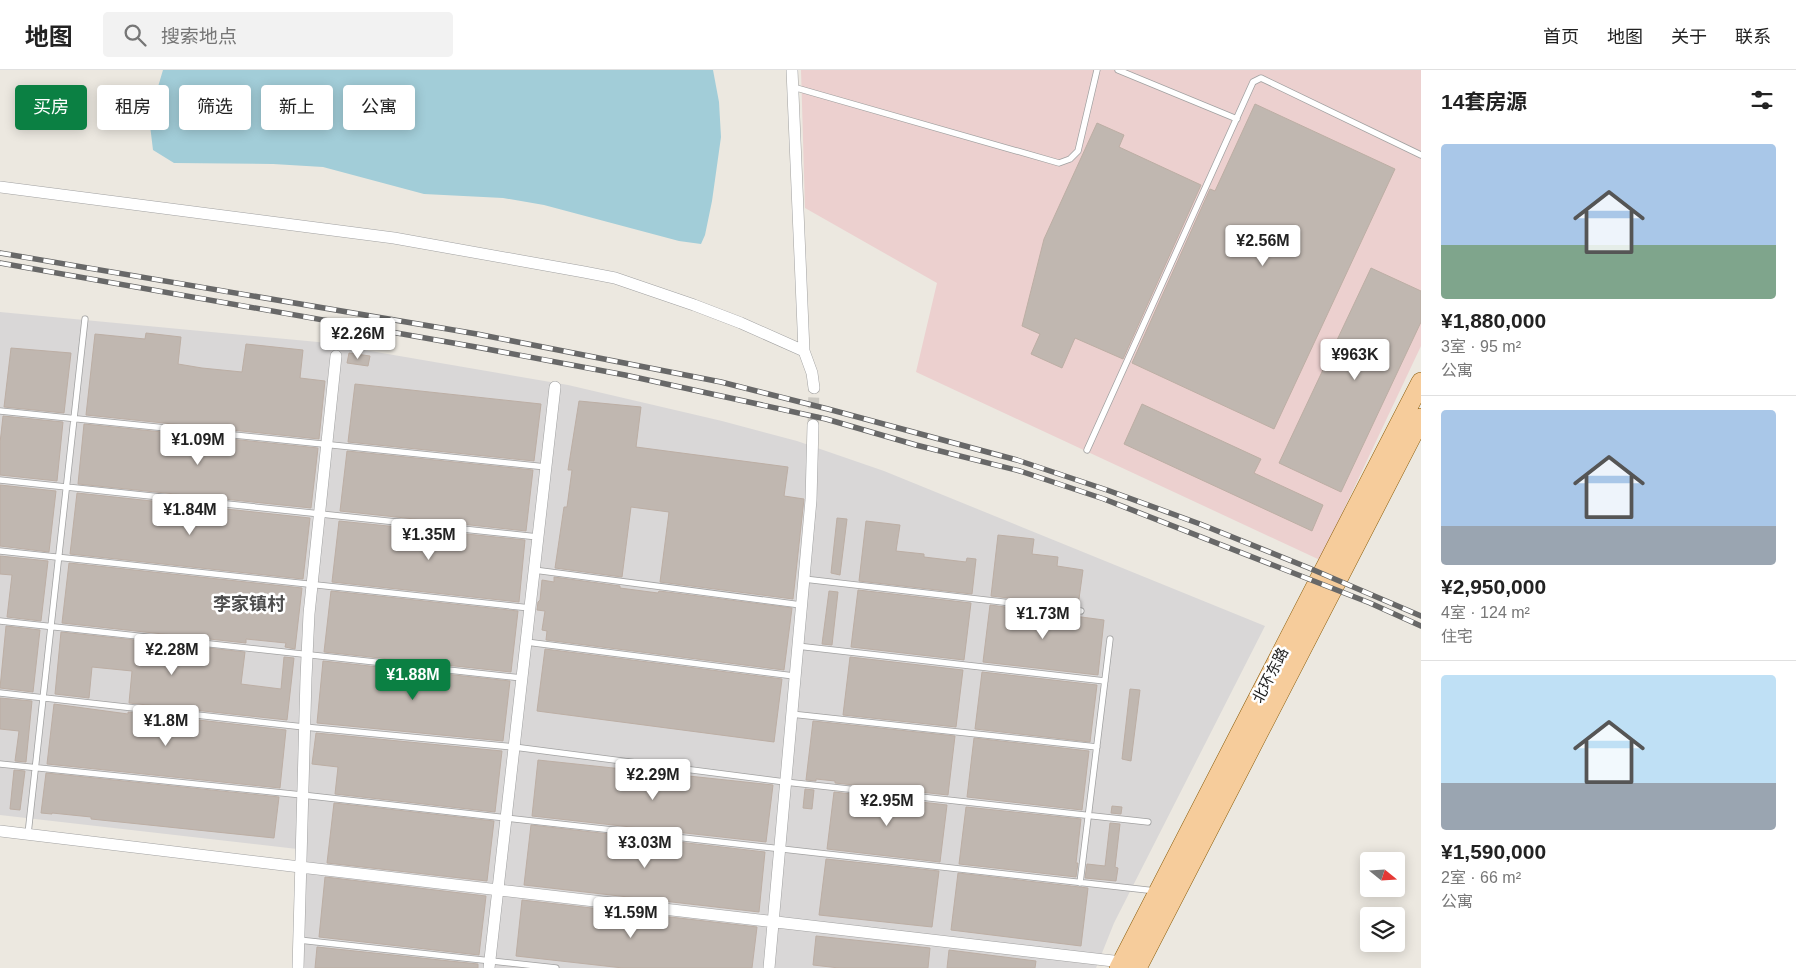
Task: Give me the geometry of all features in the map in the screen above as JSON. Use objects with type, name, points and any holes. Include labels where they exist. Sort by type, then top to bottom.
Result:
[{"type":"main road","name":"北环东路","points":[[1126,966],[1158,892],[1421,382]]},
{"type":"main road","name":"北环东路","points":[[1126,966],[1421,418]]},
{"type":"street","points":[[792,70],[804,351],[812,373],[814,388]]},
{"type":"street","points":[[0,187],[394,238],[616,278],[741,323],[804,351]]},
{"type":"street","points":[[298,968],[307,656],[312,584],[336,356]]},
{"type":"street","points":[[489,964],[555,387]]},
{"type":"street","points":[[769,968],[811,500],[813,425]]},
{"type":"street","points":[[0,831],[773,921],[1126,966]]},
{"type":"lane","points":[[793,87],[1059,163],[1070,159],[1078,150],[1097,70]]},
{"type":"lane","points":[[1118,70],[1237,119]]},
{"type":"lane","points":[[1087,450],[1253,82],[1261,78],[1421,155]]},
{"type":"lane","points":[[28,834],[85,319]]},
{"type":"lane","points":[[0,411],[546,467]]},
{"type":"lane","points":[[0,480],[538,536]]},
{"type":"lane","points":[[0,551],[530,608]]},
{"type":"lane","points":[[534,570],[801,605]]},
{"type":"lane","points":[[804,579],[1081,610]]},
{"type":"lane","points":[[0,622],[522,678]]},
{"type":"lane","points":[[1080,883],[1110,639]]},
{"type":"lane","points":[[526,642],[794,676]]},
{"type":"lane","points":[[797,646],[1105,680]]},
{"type":"lane","points":[[0,692],[304,727],[514,747],[785,782],[1148,822]]},
{"type":"lane","points":[[791,714],[1097,747]]},
{"type":"lane","points":[[0,764],[302,795],[1158,892]]},
{"type":"lane","points":[[299,940],[489,964],[556,968]]},
{"type":"shaded area","points":[[801,70],[1421,70],[1421,346],[1320,560],[916,372],[937,283],[805,208]]},
{"type":"shaded area","points":[[0,312],[318,342],[568,385],[722,421],[797,441],[884,471],[1265,626],[1114,923],[1096,968],[302,968],[306,850],[0,815]]},
{"type":"water","points":[[163,70],[713,70],[719,102],[721,137],[705,235],[701,244],[679,241],[544,205],[503,198],[424,194],[323,167],[273,164],[174,163],[153,150],[151,130],[169,130],[169,85],[159,85]]},
{"type":"building","points":[[1255,104],[1395,169],[1274,429],[1132,363],[1210,189],[1215,191]]},
{"type":"building","points":[[1097,123],[1124,135],[1119,147],[1201,185],[1123,359],[1075,338],[1062,368],[1031,354],[1040,334],[1022,326],[1044,239]]},
{"type":"building","points":[[1371,268],[1421,291],[1421,322],[1341,492],[1279,463]]},
{"type":"building","points":[[146,333],[181,337],[178,364],[202,368],[242,372],[246,344],[303,350],[300,378],[325,381],[319,439],[86,415],[95,334],[145,339]]},
{"type":"building","points":[[11,348],[71,353],[64,413],[4,407]]},
{"type":"building","points":[[349,353],[370,356],[368,366],[347,363]]},
{"type":"building","points":[[355,384],[541,404],[534,461],[348,442]]},
{"type":"building","points":[[579,401],[641,407],[636,447],[788,467],[784,496],[804,499],[793,599],[660,582],[669,512],[631,507],[622,577],[555,568],[564,507],[567,507],[572,470],[568,470]]},
{"type":"building","points":[[1142,404],[1261,459],[1254,473],[1323,505],[1312,531],[1124,444]]},
{"type":"building","points":[[3,416],[63,422],[57,481],[0,475],[0,443]]},
{"type":"building","points":[[84,424],[318,448],[311,508],[78,484]]},
{"type":"building","points":[[347,451],[533,470],[526,531],[340,511]]},
{"type":"building","points":[[0,485],[56,491],[49,552],[0,546]]},
{"type":"building","points":[[77,493],[310,518],[303,579],[70,554]]},
{"type":"building","points":[[837,518],[847,519],[840,575],[831,573]]},
{"type":"building","points":[[339,521],[525,540],[519,602],[332,582]]},
{"type":"building","points":[[866,521],[900,525],[896,551],[924,554],[924,557],[966,562],[967,558],[976,559],[972,594],[859,581]]},
{"type":"building","points":[[998,535],[1034,539],[1032,554],[1058,557],[1057,566],[1083,570],[1078,606],[991,596]]},
{"type":"building","points":[[0,556],[48,561],[41,621],[7,617],[12,575],[0,574]]},
{"type":"building","points":[[69,563],[302,588],[295,649],[285,647],[286,643],[246,639],[246,643],[62,623]]},
{"type":"building","points":[[554,577],[658,593],[659,591],[792,608],[784,670],[546,640],[547,631],[542,630],[545,611],[537,610],[538,602],[540,600],[542,580],[554,582]]},
{"type":"building","points":[[858,590],[971,603],[964,660],[851,647]]},
{"type":"building","points":[[331,591],[518,611],[511,672],[324,652]]},
{"type":"building","points":[[829,591],[838,592],[832,645],[822,644]]},
{"type":"building","points":[[990,605],[1104,620],[1098,675],[983,662]]},
{"type":"building","points":[[6,626],[40,630],[33,692],[0,688]]},
{"type":"building","points":[[61,632],[245,652],[241,684],[281,689],[284,657],[294,658],[287,720],[129,703],[132,671],[92,667],[89,698],[55,694]]},
{"type":"building","points":[[545,649],[782,679],[774,742],[537,711]]},
{"type":"building","points":[[850,657],[963,670],[956,727],[843,715]]},
{"type":"building","points":[[323,661],[510,681],[503,741],[317,723]]},
{"type":"building","points":[[982,672],[1097,685],[1090,742],[975,729]]},
{"type":"building","points":[[1130,689],[1140,690],[1131,761],[1122,759]]},
{"type":"building","points":[[0,698],[32,701],[26,762],[15,761],[19,731],[0,729]]},
{"type":"building","points":[[54,704],[128,714],[128,712],[286,730],[280,788],[47,764]]},
{"type":"building","points":[[813,721],[955,736],[948,795],[835,783],[835,781],[806,780]]},
{"type":"building","points":[[316,733],[502,751],[495,812],[335,794],[338,767],[312,764]]},
{"type":"building","points":[[974,738],[1089,751],[1082,810],[967,797]]},
{"type":"building","points":[[538,760],[773,785],[766,842],[532,816]]},
{"type":"building","points":[[14,770],[25,771],[20,810],[10,809]]},
{"type":"building","points":[[46,773],[279,797],[274,838],[41,813]]},
{"type":"building","points":[[805,789],[814,790],[812,809],[803,808]]},
{"type":"building","points":[[834,792],[947,805],[940,862],[827,849]]},
{"type":"building","points":[[334,803],[494,821],[487,881],[327,863]]},
{"type":"building","points":[[1112,806],[1122,807],[1121,814],[1111,813]]},
{"type":"building","points":[[966,807],[1081,819],[1076,877],[959,864]]},
{"type":"building","points":[[1110,823],[1120,824],[1115,867],[1118,868],[1116,881],[1085,878],[1087,864],[1105,866]]},
{"type":"building","points":[[531,825],[765,852],[759,912],[524,885]]},
{"type":"building","points":[[826,859],[939,871],[932,927],[819,915]]},
{"type":"building","points":[[958,873],[1088,888],[1081,946],[951,930]]},
{"type":"building","points":[[325,877],[486,896],[479,955],[319,937]]},
{"type":"building","points":[[522,900],[757,927],[752,968],[623,968],[516,956]]},
{"type":"building","points":[[816,936],[930,948],[928,968],[839,968],[813,965]]},
{"type":"building","points":[[317,947],[478,964],[478,968],[315,968]]},
{"type":"building","points":[[949,950],[1036,961],[1035,968],[947,968]]},
{"type":"tunnel","points":[[813,425],[814,388]]},
{"type":"railway","points":[[0,253],[477,334],[721,382],[828,409],[1017,460],[1107,490],[1200,524],[1421,616]]},
{"type":"railway","points":[[0,263],[625,375],[826,419],[916,445],[1020,471],[1104,499],[1370,603],[1421,626]]},
{"type":"district","name":"李家镇村","points":[[249,604]]}]
